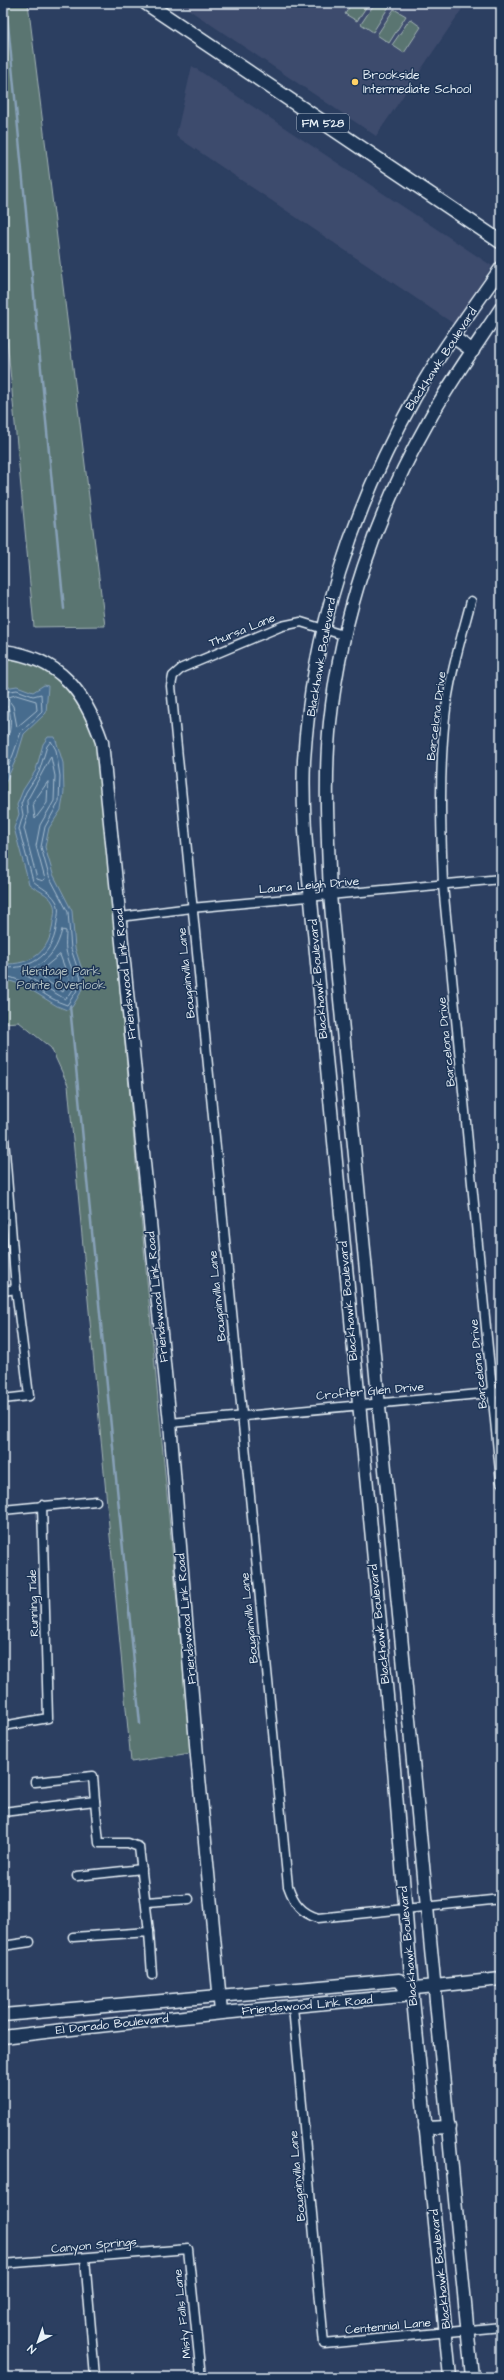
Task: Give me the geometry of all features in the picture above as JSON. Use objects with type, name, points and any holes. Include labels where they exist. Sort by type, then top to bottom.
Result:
[{"type":"main road","name":"FM 528","points":[[146,3],[501,242]]},
{"type":"main road","name":"Blackhawk Boulevard","points":[[450,2377],[447,2332],[409,1989],[406,1910],[394,1769],[310,897],[304,825],[304,760],[312,692],[324,628],[334,586],[350,539],[390,443],[416,395],[453,337],[501,268]]},
{"type":"main road","name":"Blackhawk Boulevard","points":[[472,2377],[436,1985],[425,1908],[365,1246],[330,895],[327,780],[330,722],[343,635],[378,525],[429,420],[501,308]]},
{"type":"main road","points":[[453,337],[472,351]]},
{"type":"main road","points":[[373,483],[393,492]]},
{"type":"main road","name":"Friendswood Link Road","points":[[3,652],[38,661],[57,670],[73,685],[87,703],[102,742],[170,1422],[197,1756],[222,2012],[268,2010],[402,1996],[409,1989],[501,1979]]},
{"type":"main road","points":[[332,1130],[353,1128]]},
{"type":"main road","points":[[343,1248],[365,1246]]},
{"type":"main road","points":[[371,1536],[392,1534]]},
{"type":"main road","points":[[382,1653],[403,1653]]},
{"type":"main road","points":[[394,1769],[413,1768]]},
{"type":"main road","name":"Friendswood Link Road","points":[[221,1995],[399,1980],[409,1989]]},
{"type":"main road","name":"El Dorado Boulevard","points":[[3,2015],[221,1995]]},
{"type":"main road","name":"El Dorado Boulevard","points":[[3,2037],[222,2012]]},
{"type":"main road","points":[[425,2128],[449,2127]]},
{"type":"street","name":"Barcelona Drive","points":[[471,601],[453,667],[445,717],[440,797],[443,885],[497,1393],[501,1482]]},
{"type":"street","name":"Thursa Lane","points":[[173,676],[190,664],[282,626],[301,622],[343,635]]},
{"type":"street","name":"Bougainvilla Lane","points":[[173,676],[171,686],[191,908],[288,1886],[292,1898],[301,1910],[318,1918],[406,1910]]},
{"type":"street","name":"Laura Leigh Drive","points":[[120,917],[191,908],[501,879]]},
{"type":"street","points":[[3,1126],[6,1183],[16,1289],[29,1396],[6,1398]]},
{"type":"street","points":[[3,1291],[16,1289]]},
{"type":"street","name":"Crofter Glen Drive","points":[[170,1422],[378,1402],[497,1393]]},
{"type":"street","points":[[3,1510],[42,1505],[96,1501]]},
{"type":"street","name":"Running Tide","points":[[3,1726],[48,1718],[42,1505]]},
{"type":"street","points":[[35,1782],[93,1776],[99,1843],[128,1843],[140,1847],[152,1975]]},
{"type":"street","points":[[3,1812],[95,1801]]},
{"type":"street","points":[[77,1876],[142,1869]]},
{"type":"street","points":[[146,1902],[189,1899]]},
{"type":"street","points":[[406,1910],[501,1899]]},
{"type":"street","points":[[73,1937],[149,1932]]},
{"type":"street","points":[[3,1946],[30,1942]]},
{"type":"street","name":"Bougainvilla Lane","points":[[293,2007],[324,2344]]},
{"type":"street","name":"Canyon Springs","points":[[3,2264],[188,2249]]},
{"type":"street","name":"Misty Falls Lane","points":[[188,2249],[201,2377]]},
{"type":"street","points":[[85,2258],[95,2377]]},
{"type":"street","name":"Centennial Lane","points":[[324,2344],[501,2327]]},
{"type":"shaded area","name":"Brookside Intermediate School","points":[[179,3],[466,3],[376,136]]},
{"type":"shaded area","points":[[192,66],[492,266],[454,324],[176,136]]},
{"type":"green space","points":[[3,3],[28,3],[105,626],[34,627],[3,295]]},
{"type":"green space","points":[[352,3],[369,3],[357,21],[345,14]]},
{"type":"green space","points":[[375,3],[387,3],[390,5],[373,32],[361,24]]},
{"type":"green space","points":[[394,9],[406,16],[389,43],[377,35]]},
{"type":"green space","points":[[410,19],[421,27],[404,53],[392,45]]},
{"type":"green space","name":"Heritage Park Pointe Overlook","points":[[3,657],[15,659],[38,667],[60,680],[69,688],[86,712],[97,743],[191,1753],[131,1762],[68,1085],[51,1048],[19,1022],[3,1023]]},
{"type":"water","points":[[44,685],[48,686],[46,713],[24,734],[17,757],[3,788],[3,739],[6,731],[3,690],[5,688],[17,686],[33,692]]},
{"type":"water","points":[[48,737],[55,737],[63,763],[64,792],[61,810],[49,828],[45,847],[53,874],[72,911],[75,948],[85,979],[80,994],[72,1007],[67,1010],[57,1006],[23,985],[3,979],[3,964],[14,964],[31,959],[44,948],[51,932],[54,905],[45,894],[29,884],[14,828],[19,814],[17,805],[23,790],[36,770],[43,744]]},
{"type":"waterway","points":[[6,3],[64,609]]},
{"type":"waterway","points":[[70,1006],[140,1724]]},
{"type":"place","name":"Brookside Intermediate School","points":[[355,82]]}]
